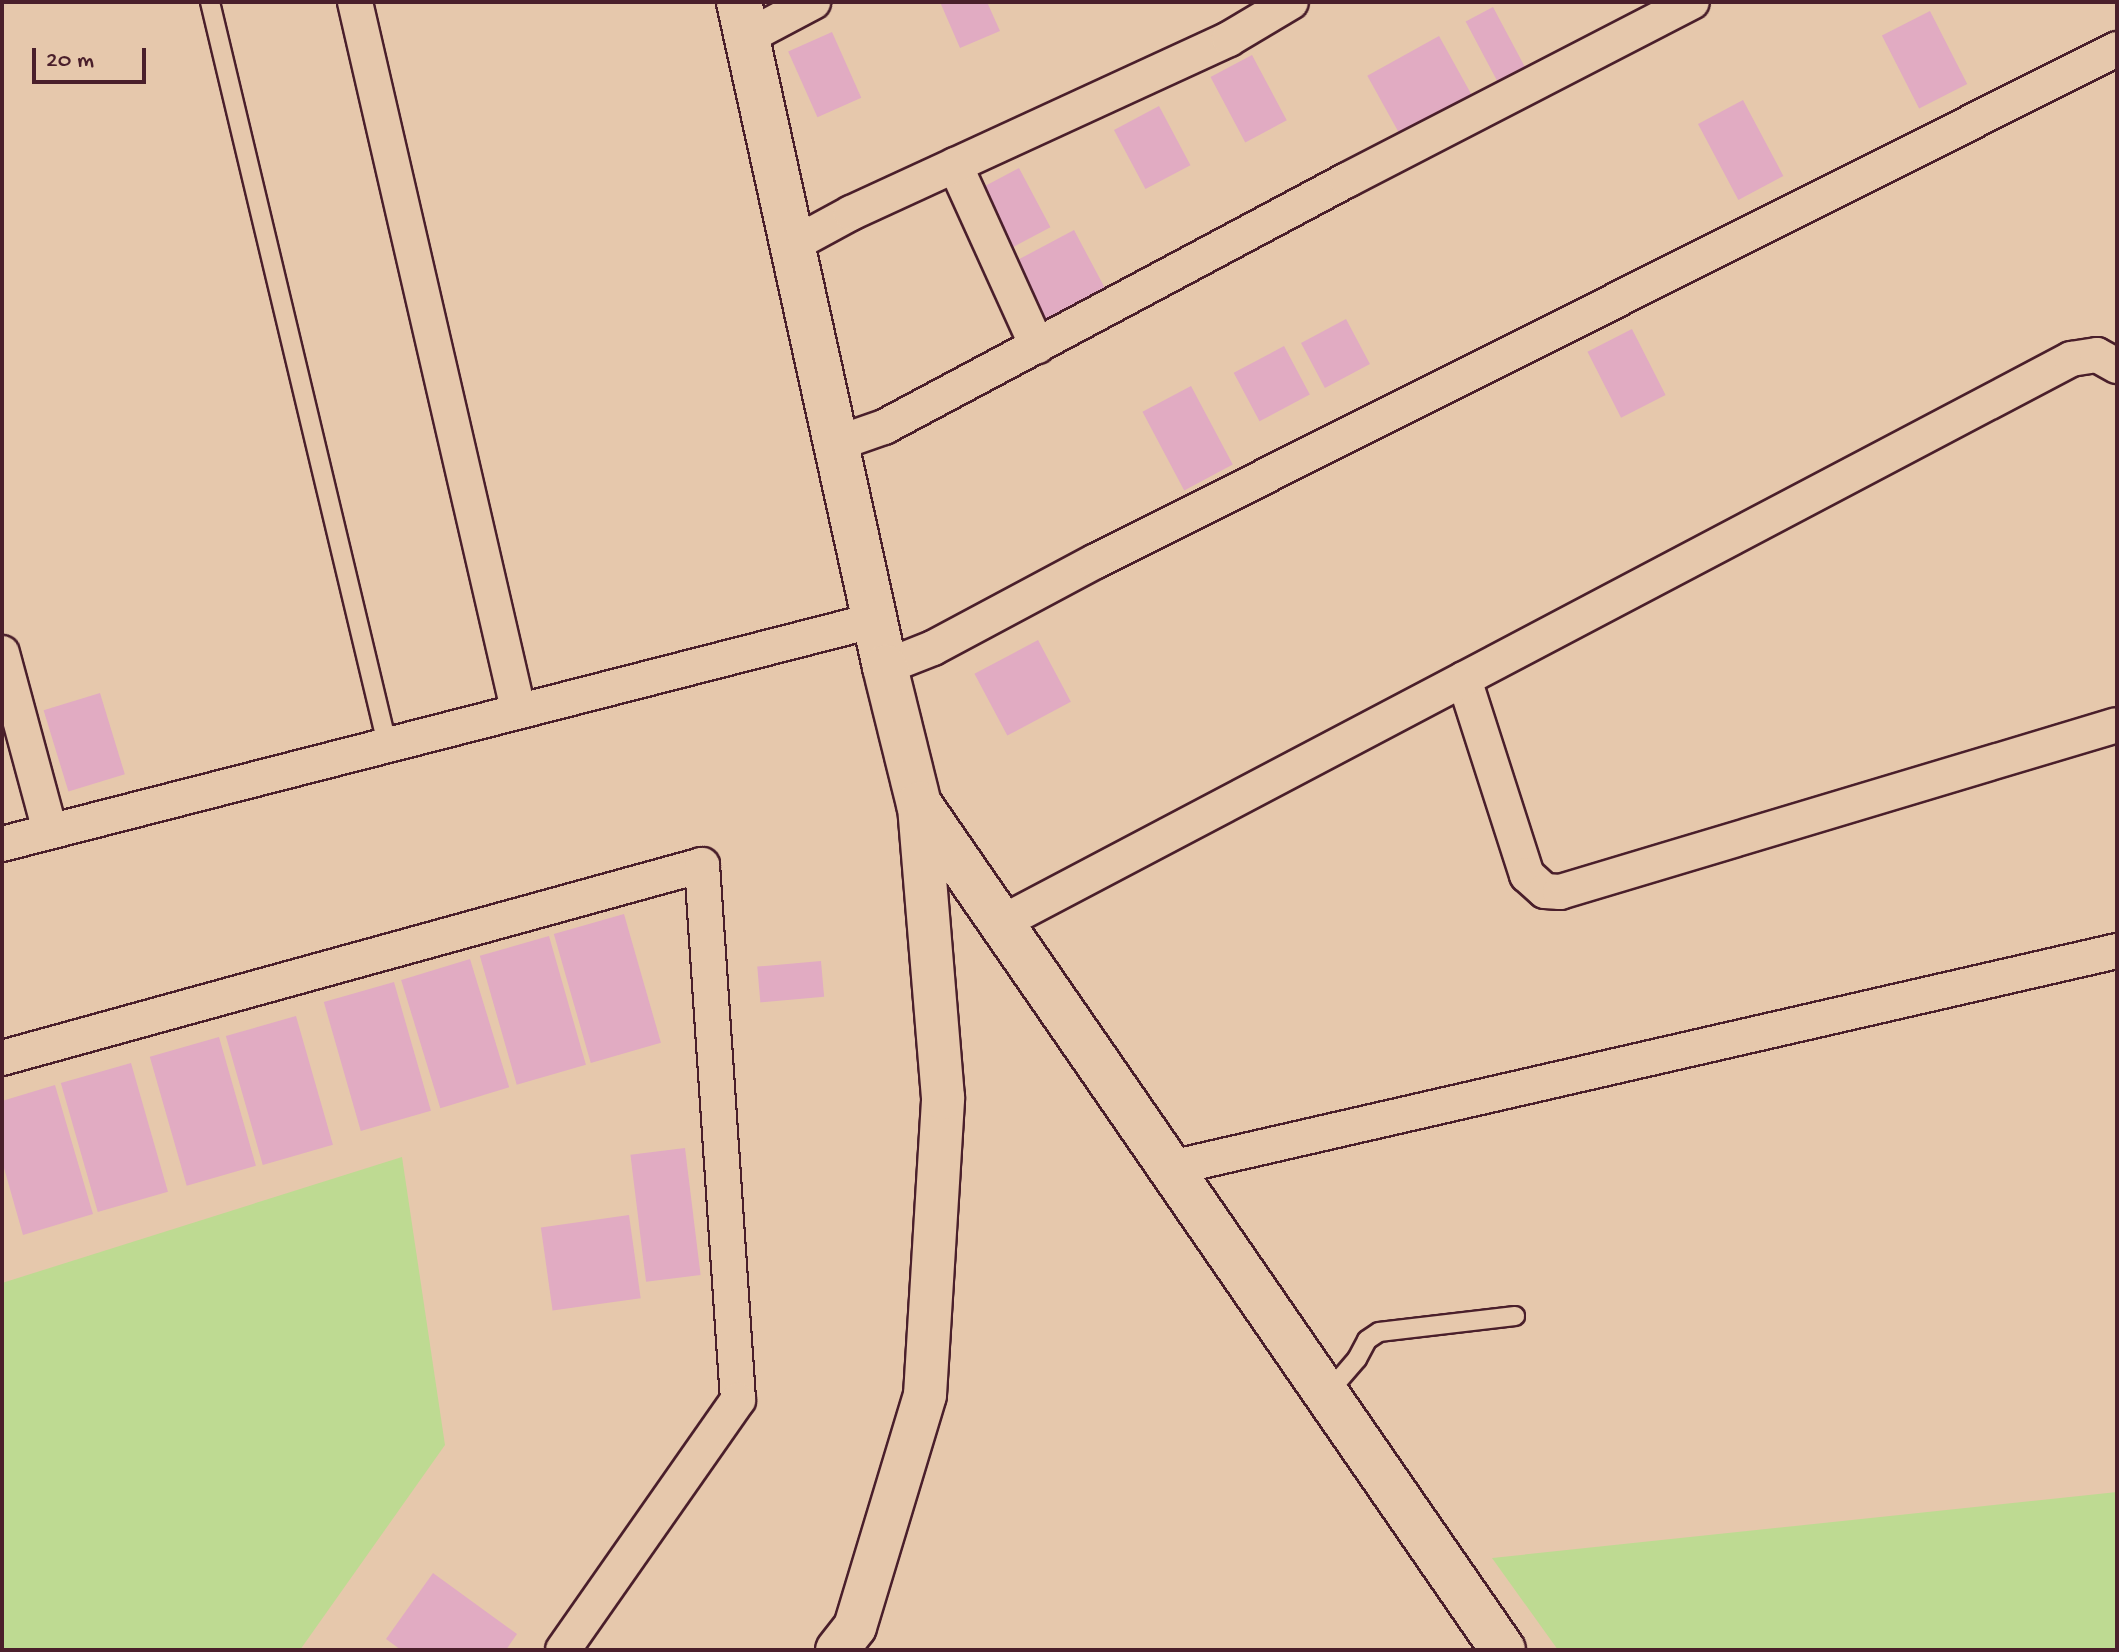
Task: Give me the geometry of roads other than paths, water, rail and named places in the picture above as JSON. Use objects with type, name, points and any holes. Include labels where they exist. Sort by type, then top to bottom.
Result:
[{"type":"main road","points":[[743,20],[885,667],[919,804],[1503,1650]]},
{"type":"street","points":[[355,2],[518,709]]},
{"type":"street","points":[[743,20],[813,2]]},
{"type":"street","points":[[794,244],[955,165],[1229,39],[1291,2]]},
{"type":"street","points":[[838,443],[884,427],[1692,2]]},
{"type":"street","points":[[885,667],[933,648],[1096,561],[2117,49]]},
{"type":"street","points":[[955,165],[1037,346]]},
{"type":"street","points":[[1001,923],[2071,359],[2097,355],[2117,366]]},
{"type":"street","points":[[2,844],[518,709],[876,620]]},
{"type":"street","points":[[2,653],[50,831]]},
{"type":"street","points":[[1464,679],[1527,875],[1545,891],[1560,892],[2117,725]]},
{"type":"street","points":[[837,1650],[855,1627],[925,1395],[943,1098],[919,804]]},
{"type":"street","points":[[2,1058],[702,865],[738,1400],[563,1650]]},
{"type":"street","points":[[1171,1168],[2117,951]]},
{"type":"lane","points":[[210,2],[387,744]]},
{"type":"lane","points":[[1326,1395],[1357,1359],[1367,1340],[1379,1332],[1515,1316]]}]
